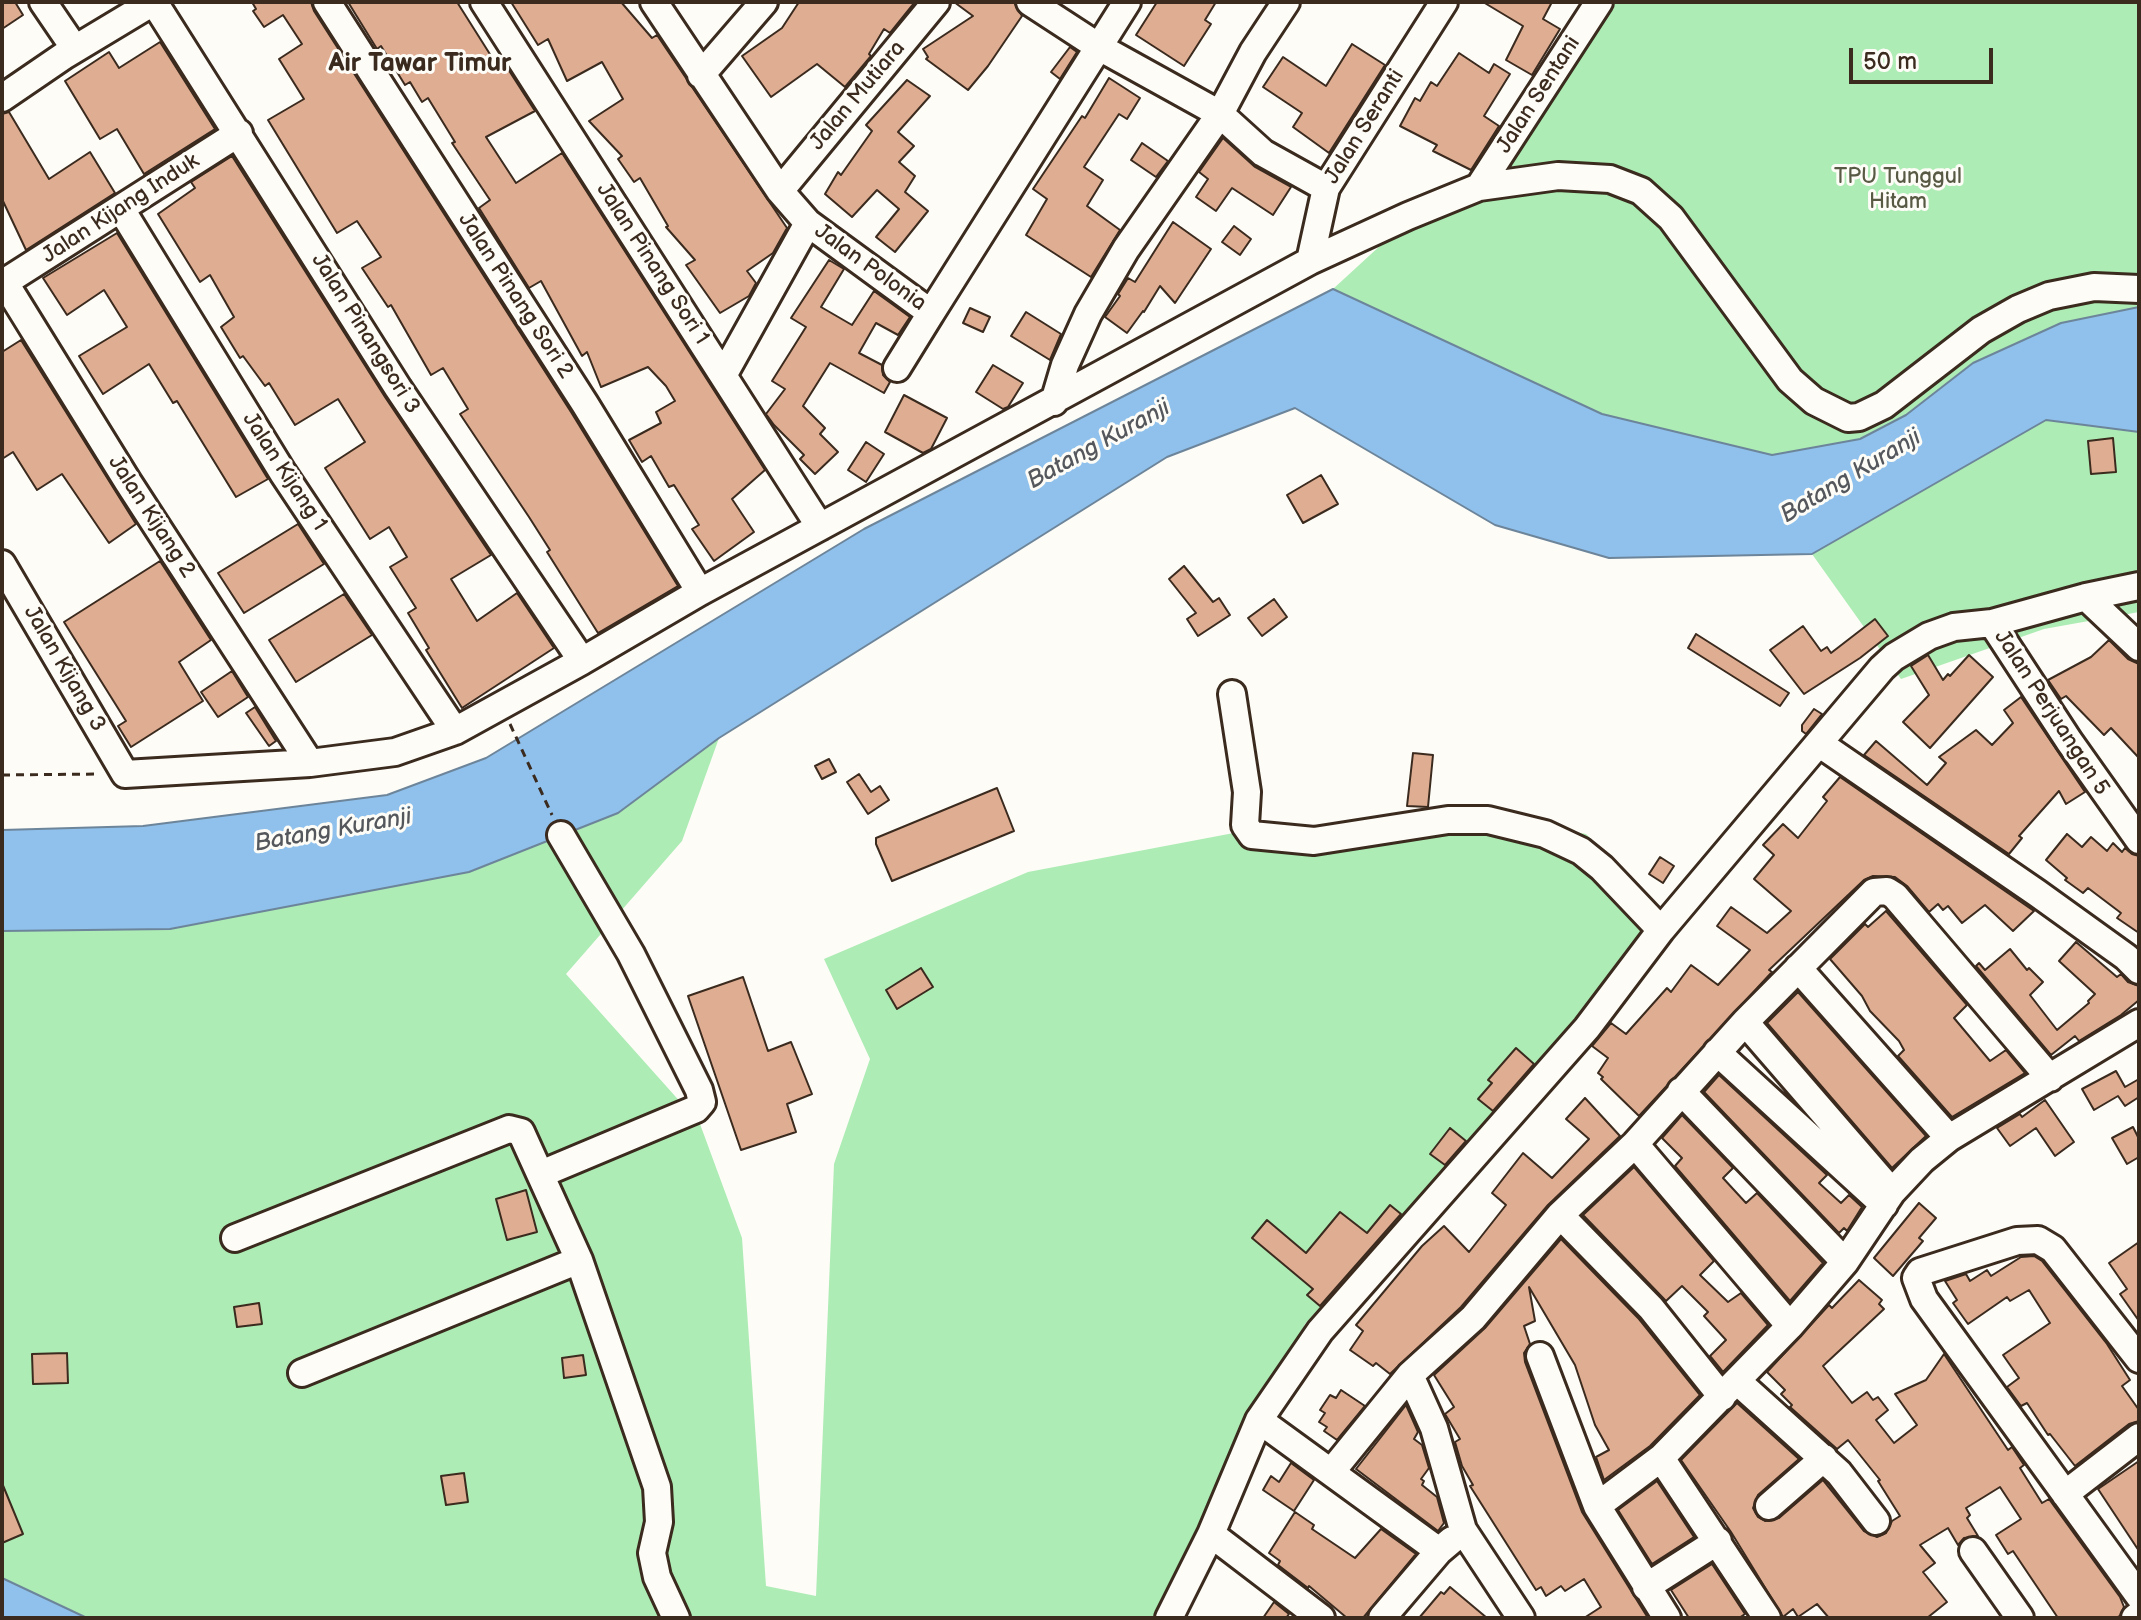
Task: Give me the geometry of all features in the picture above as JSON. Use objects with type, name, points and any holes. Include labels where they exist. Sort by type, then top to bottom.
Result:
[{"type":"street","points":[[43,2],[75,49]]},
{"type":"street","points":[[2,98],[153,2]]},
{"type":"street","name":"Jalan Pinangsori 3","points":[[153,2],[239,133],[398,388],[582,661]]},
{"type":"street","name":"Jalan Pinang Sori 2","points":[[327,2],[576,391],[700,592]]},
{"type":"street","name":"Jalan Pinang Sori 1","points":[[484,2],[820,527]]},
{"type":"street","name":"Jalan Polonia","points":[[654,2],[780,191],[808,223],[931,313],[1127,2]]},
{"type":"street","points":[[701,75],[764,2]]},
{"type":"street","name":"Jalan Mutiara","points":[[780,191],[936,2]]},
{"type":"street","points":[[1030,2],[1099,47],[1220,114],[1263,153],[1326,188]]},
{"type":"street","points":[[1054,402],[1069,354],[1088,314],[1126,249],[1220,114],[1253,52],[1286,2]]},
{"type":"street","name":"Jalan Seranti","points":[[1310,261],[1326,188],[1444,2]]},
{"type":"street","name":"Jalan Sentani","points":[[1479,187],[1599,2]]},
{"type":"street","name":"Jalan Kijang Induk","points":[[3,284],[239,133]]},
{"type":"street","points":[[125,774],[305,756],[395,752],[455,731],[700,592],[1310,261],[1479,187],[1558,176],[1610,179],[1641,191],[1671,218],[1790,380],[1814,401],[1848,418],[1859,417],[1884,405],[1981,330],[2018,309],[2049,296],[2094,287],[2139,289]]},
{"type":"street","name":"Jalan Kijang 1","points":[[121,209],[283,473],[455,731]]},
{"type":"street","points":[[724,374],[808,223]]},
{"type":"street","name":"Jalan Kijang 2","points":[[3,284],[305,756]]},
{"type":"street","points":[[897,368],[931,313]]},
{"type":"street","name":"Jalan Kijang 3","points":[[2,564],[125,774]]},
{"type":"street","points":[[1169,1618],[1211,1534],[1259,1420],[1320,1331],[1587,1028],[1661,930],[1894,657],[1929,636],[1954,627],[1992,623],[2139,586]]},
{"type":"street","points":[[2086,597],[2139,647]]},
{"type":"street","name":"Jalan Perjuangan 5","points":[[1992,623],[2077,753],[2139,840]]},
{"type":"street","points":[[1232,694],[1247,792],[1245,825],[1252,835],[1314,841],[1448,820],[1488,820],[1545,834],[1581,851],[1602,868],[1661,930]]},
{"type":"street","points":[[1820,744],[2037,893],[2126,957],[2139,970]]},
{"type":"street","points":[[541,1174],[689,1113],[702,1102],[699,1090],[631,954],[561,835]]},
{"type":"street","points":[[1332,1471],[1410,1375],[1473,1318],[1560,1215],[1635,1144],[1745,1022],[1867,897],[1878,890],[1895,896],[2050,1078]]},
{"type":"street","points":[[1798,968],[1949,1138]]},
{"type":"street","points":[[1745,1022],[1888,1198]]},
{"type":"street","points":[[1597,1506],[1661,1458],[1790,1326],[1845,1262],[1888,1198],[1922,1160],[1949,1138],[2139,1023]]},
{"type":"street","points":[[1717,1052],[1888,1198]]},
{"type":"street","points":[[1681,1091],[1845,1262]]},
{"type":"street","points":[[235,1238],[509,1129],[521,1132],[579,1260],[657,1487],[659,1522],[652,1553],[657,1577],[676,1618]]},
{"type":"street","points":[[1635,1144],[1790,1326]]},
{"type":"street","points":[[1560,1215],[1730,1389],[1824,1458],[1876,1521]]},
{"type":"street","points":[[2139,1359],[2053,1249],[2038,1240],[2017,1241],[1920,1272],[1916,1278],[1924,1299],[2139,1596]]},
{"type":"street","points":[[302,1373],[579,1260]]},
{"type":"street","points":[[1540,1356],[1597,1506],[1667,1618]]},
{"type":"street","points":[[1410,1375],[1431,1420],[1463,1530],[1521,1618]]},
{"type":"street","points":[[1259,1420],[1439,1551]]},
{"type":"street","points":[[2065,1494],[2139,1437]]},
{"type":"street","points":[[1661,1458],[1767,1618]]},
{"type":"street","points":[[1769,1506],[1824,1458]]},
{"type":"street","points":[[1382,1618],[1439,1551],[1463,1530]]},
{"type":"street","points":[[1211,1534],[1321,1618]]},
{"type":"street","points":[[1646,1587],[1718,1541]]},
{"type":"street","points":[[1973,1551],[2020,1618]]},
{"type":"path","points":[[508,719],[561,835]]},
{"type":"path","points":[[2,775],[125,774]]},
{"type":"green space","name":"TPU Tunggul Hitam","points":[[1606,2],[2139,2],[2139,307],[2061,323],[1973,363],[1906,415],[1860,439],[1772,455],[1602,414],[1333,289],[1394,233],[1493,184]]},
{"type":"green space","points":[[2046,420],[2139,432],[2139,612],[2044,629],[1901,679],[1812,554]]},
{"type":"green space","points":[[719,738],[682,841],[566,974],[700,1124],[742,1238],[766,1586],[816,1596],[834,1164],[870,1059],[824,959],[1028,872],[1255,829],[1485,814],[1586,834],[1676,923],[1305,1324],[1169,1618],[87,1618],[2,1578],[2,931],[170,929],[618,813]]},
{"type":"water","name":"Batang Kuranji","points":[[1333,289],[1602,414],[1772,455],[1860,439],[1906,415],[1973,363],[2061,323],[2139,307],[2139,432],[2046,420],[1812,554],[1609,558],[1495,525],[1295,408],[1167,457],[719,738],[618,813],[469,872],[170,929],[2,931],[2,830],[143,826],[387,795],[486,758],[864,529]]},
{"type":"water","points":[[2,1578],[87,1618],[2,1618]]},
{"type":"building","points":[[2,2],[15,2],[23,15],[2,29]]},
{"type":"building","points":[[252,2],[311,2],[678,586],[598,633],[547,552],[550,550],[460,414],[468,409],[443,368],[431,375],[391,305],[388,307],[362,268],[381,257],[357,221],[337,233],[268,120],[304,99],[279,59],[302,44],[283,15],[264,27],[253,11],[256,9]]},
{"type":"building","points":[[348,2],[457,2],[493,59],[499,55],[535,111],[486,137],[516,183],[562,153],[765,470],[732,499],[754,532],[714,561],[692,529],[699,525],[674,485],[669,487],[651,456],[642,462],[629,440],[661,423],[656,412],[675,401],[666,386],[648,367],[601,387],[587,352],[582,356],[541,281],[529,288],[479,208],[490,200],[452,143],[455,142],[428,98],[422,102],[410,82],[405,85],[381,46],[377,49]]},
{"type":"building","points":[[511,2],[621,2],[652,38],[657,35],[787,228],[773,253],[747,271],[756,283],[749,296],[720,313],[686,265],[695,260],[666,227],[640,178],[634,182],[618,159],[622,156],[589,121],[623,99],[602,62],[567,81],[548,39],[538,45]]},
{"type":"building","points":[[799,2],[915,2],[890,33],[884,29],[869,54],[871,56],[845,87],[817,64],[771,97],[742,56],[782,28]]},
{"type":"building","points":[[954,2],[1014,2],[1022,16],[968,90],[926,59],[928,57],[923,49],[973,16]]},
{"type":"building","points":[[1157,2],[1216,2],[1205,20],[1211,24],[1184,66],[1136,35]]},
{"type":"building","points":[[1483,2],[1552,2],[1543,19],[1560,29],[1532,75],[1506,60],[1523,26]]},
{"type":"building","points":[[160,42],[215,129],[144,174],[117,129],[100,139],[65,81],[109,52],[119,68]]},
{"type":"building","points":[[1352,44],[1385,65],[1329,153],[1293,127],[1302,113],[1263,87],[1283,57],[1326,86]]},
{"type":"building","points":[[1070,47],[1077,52],[1060,79],[1051,72]]},
{"type":"building","points":[[1459,53],[1489,73],[1494,64],[1510,74],[1484,116],[1499,126],[1471,170],[1433,151],[1437,145],[1400,126],[1415,98],[1420,101],[1431,82],[1437,86]]},
{"type":"building","points":[[1109,78],[1140,98],[1127,119],[1119,114],[1084,167],[1103,180],[1087,206],[1120,230],[1091,277],[1026,235],[1047,199],[1033,189],[1082,116],[1085,118]]},
{"type":"building","points":[[907,80],[930,96],[898,132],[914,146],[899,162],[915,176],[905,192],[928,211],[895,252],[876,237],[899,209],[877,190],[852,217],[825,194],[838,172],[841,175],[872,131],[866,125]]},
{"type":"building","points":[[9,112],[49,179],[90,152],[115,193],[26,250],[2,199],[2,114]]},
{"type":"building","points":[[1223,138],[1255,167],[1291,187],[1273,215],[1232,188],[1216,211],[1196,197],[1208,179],[1199,172]]},
{"type":"building","points":[[1142,143],[1168,161],[1156,177],[1131,160]]},
{"type":"building","points":[[232,156],[385,397],[491,555],[451,579],[477,621],[517,593],[554,648],[462,708],[426,650],[429,648],[408,613],[416,608],[390,567],[407,557],[389,527],[370,539],[325,468],[365,442],[338,399],[295,425],[269,383],[265,386],[243,356],[240,358],[221,327],[234,317],[210,275],[200,282],[158,214],[195,188],[191,182]]},
{"type":"building","points":[[1173,222],[1211,249],[1175,303],[1160,286],[1127,333],[1105,317],[1128,278],[1135,282]]},
{"type":"building","points":[[1234,226],[1251,239],[1240,255],[1222,242]]},
{"type":"building","points":[[117,233],[268,479],[236,497],[177,401],[173,403],[149,364],[103,394],[79,356],[127,327],[104,290],[67,315],[43,278]]},
{"type":"building","points":[[829,260],[844,269],[821,307],[852,325],[874,291],[910,317],[898,335],[876,323],[859,353],[882,365],[883,375],[890,382],[884,393],[830,363],[803,406],[825,428],[820,434],[838,452],[815,474],[800,459],[804,455],[766,414],[785,389],[772,381],[806,327],[791,318]]},
{"type":"building","points":[[970,308],[990,317],[983,332],[963,323]]},
{"type":"building","points":[[1026,312],[1061,334],[1050,360],[1011,336]]},
{"type":"building","points":[[21,340],[136,524],[109,543],[62,474],[37,490],[13,452],[2,459],[2,352]]},
{"type":"building","points":[[993,365],[1023,383],[1008,407],[1003,409],[976,392]]},
{"type":"building","points":[[904,395],[947,418],[931,449],[923,453],[885,432]]},
{"type":"building","points":[[2113,438],[2116,472],[2091,474],[2088,441]]},
{"type":"building","points":[[866,442],[884,454],[866,482],[848,470]]},
{"type":"building","points":[[1321,475],[1338,504],[1303,523],[1287,495]]},
{"type":"building","points":[[298,524],[324,564],[244,613],[218,573]]},
{"type":"building","points":[[160,561],[211,640],[179,662],[203,701],[131,747],[118,726],[126,721],[64,622]]},
{"type":"building","points":[[1184,566],[1213,602],[1219,598],[1230,615],[1198,636],[1187,619],[1196,613],[1169,579]]},
{"type":"building","points":[[344,594],[372,635],[296,682],[269,640]]},
{"type":"building","points":[[1274,599],[1287,617],[1262,636],[1248,618]]},
{"type":"building","points":[[1875,619],[1888,636],[1804,694],[1770,650],[1803,626],[1821,651],[1827,647],[1831,653]]},
{"type":"building","points":[[1696,634],[1789,693],[1780,706],[1688,648]]},
{"type":"building","points":[[2109,640],[2128,659],[2139,664],[2139,758],[2111,728],[2104,735],[2066,696],[2061,699],[2048,680],[2091,657]]},
{"type":"building","points":[[1928,655],[1943,680],[1969,655],[1993,677],[1930,748],[1903,722],[1929,695],[1911,666]]},
{"type":"building","points":[[232,671],[248,697],[218,717],[201,692]]},
{"type":"building","points":[[2021,697],[2085,792],[2066,804],[2059,791],[2019,836],[2022,838],[2009,854],[1864,755],[1876,741],[1927,785],[1946,763],[1939,757],[1976,730],[1992,745],[2013,723],[2004,710]]},
{"type":"building","points":[[255,707],[276,741],[269,746],[246,713]]},
{"type":"building","points":[[1814,709],[1822,714],[1806,734],[1802,731],[1802,725]]},
{"type":"building","points":[[1413,753],[1433,755],[1428,807],[1407,806]]},
{"type":"building","points":[[829,759],[836,772],[822,779],[815,766]]},
{"type":"building","points":[[859,774],[871,792],[880,786],[889,800],[868,814],[847,782]]},
{"type":"building","points":[[1840,777],[2034,911],[2013,931],[1985,905],[1962,923],[1948,906],[1943,910],[1938,904],[1929,912],[1895,877],[1873,876],[1864,880],[1769,970],[1772,972],[1639,1116],[1601,1079],[1603,1077],[1598,1073],[1608,1058],[1592,1046],[1611,1023],[1626,1034],[1667,988],[1671,992],[1691,965],[1718,985],[1750,950],[1717,926],[1731,907],[1767,933],[1791,911],[1754,879],[1774,855],[1763,845],[1783,824],[1798,838],[1827,801],[1823,797]]},
{"type":"building","points":[[997,788],[1014,831],[892,881],[876,838]]},
{"type":"building","points":[[2067,834],[2082,847],[2091,837],[2107,851],[2113,843],[2122,852],[2125,848],[2139,856],[2139,933],[2117,918],[2121,913],[2088,888],[2083,893],[2046,860]]},
{"type":"building","points":[[1660,857],[1674,866],[1663,883],[1649,874]]},
{"type":"building","points":[[1886,911],[1967,1005],[1954,1018],[1990,1061],[2006,1050],[2025,1073],[1952,1117],[1898,1056],[1904,1050],[1899,1041],[1870,1011],[1862,996],[1830,959],[1865,924],[1868,927]]},
{"type":"building","points":[[2076,942],[2117,977],[2121,974],[2128,982],[2139,986],[2139,1000],[2079,1041],[2075,1036],[2051,1055],[1976,966],[1979,963],[1985,970],[2010,949],[2027,970],[2029,968],[2043,982],[2030,995],[2057,1030],[2089,1003],[2095,994],[2059,961]]},
{"type":"building","points":[[921,968],[933,987],[897,1009],[886,990]]},
{"type":"building","points":[[743,977],[768,1051],[791,1042],[812,1094],[787,1104],[796,1132],[741,1150],[688,996]]},
{"type":"building","points":[[1798,992],[1926,1136],[1892,1168],[1767,1023]]},
{"type":"building","points":[[1516,1048],[1534,1064],[1493,1111],[1478,1099],[1492,1083],[1488,1080]]},
{"type":"building","points":[[2116,1071],[2125,1087],[2139,1079],[2139,1097],[2125,1106],[2118,1096],[2094,1110],[2082,1089]]},
{"type":"building","points":[[1719,1075],[1827,1175],[1819,1183],[1841,1203],[1849,1195],[1862,1207],[1847,1231],[1844,1228],[1839,1233],[1704,1092]]},
{"type":"building","points":[[1585,1098],[1620,1136],[1548,1205],[1461,1307],[1390,1374],[1350,1350],[1363,1331],[1356,1325],[1422,1246],[1444,1226],[1469,1252],[1506,1205],[1492,1193],[1523,1153],[1552,1178],[1589,1139],[1566,1119]]},
{"type":"building","points":[[2045,1100],[2074,1142],[2055,1156],[2036,1128],[2010,1146],[1997,1128],[2020,1114],[2022,1117]]},
{"type":"building","points":[[1682,1115],[1733,1168],[1723,1178],[1746,1203],[1757,1193],[1823,1263],[1790,1301],[1675,1166],[1682,1158],[1662,1138]]},
{"type":"building","points":[[2133,1127],[2139,1139],[2139,1157],[2127,1164],[2112,1138]]},
{"type":"building","points":[[1450,1128],[1466,1141],[1445,1165],[1430,1154]]},
{"type":"building","points":[[1634,1167],[1714,1261],[1700,1275],[1728,1302],[1741,1293],[1768,1325],[1723,1372],[1710,1356],[1726,1340],[1704,1316],[1708,1312],[1682,1286],[1666,1301],[1583,1215]]},
{"type":"building","points":[[526,1190],[537,1232],[507,1240],[496,1199]]},
{"type":"building","points":[[1919,1203],[1936,1218],[1919,1238],[1923,1241],[1893,1276],[1874,1258]]},
{"type":"building","points":[[1390,1205],[1401,1214],[1320,1306],[1307,1295],[1313,1289],[1252,1238],[1267,1220],[1306,1253],[1340,1212],[1367,1233]]},
{"type":"building","points":[[1561,1239],[1639,1319],[1700,1395],[1650,1446],[1604,1480],[1596,1457],[1609,1450],[1595,1425],[1575,1365],[1529,1287],[1535,1321],[1524,1326],[1530,1344],[1524,1353],[1525,1362],[1582,1512],[1648,1618],[1584,1618],[1601,1607],[1584,1579],[1565,1591],[1561,1586],[1546,1596],[1541,1587],[1536,1590],[1470,1486],[1473,1485],[1462,1466],[1455,1442],[1460,1439],[1445,1414],[1454,1407],[1434,1375],[1485,1328]]},
{"type":"building","points":[[2139,1242],[2139,1321],[2120,1294],[2127,1289],[2109,1263]]},
{"type":"building","points":[[2034,1256],[2042,1261],[2107,1344],[2130,1380],[2122,1386],[2139,1410],[2139,1421],[2129,1424],[2075,1466],[2048,1435],[2027,1403],[2021,1406],[2007,1387],[2019,1378],[2003,1355],[2050,1323],[2029,1290],[2010,1301],[2007,1297],[1968,1324],[1953,1303],[1957,1300],[1945,1281],[1966,1274],[1970,1281],[1987,1270],[1991,1276],[2021,1257]]},
{"type":"building","points":[[1859,1280],[1882,1300],[1879,1304],[1884,1309],[1823,1366],[1852,1403],[1867,1392],[1873,1400],[1878,1397],[1888,1410],[1876,1420],[1894,1443],[1917,1425],[1895,1394],[1926,1380],[1944,1354],[2008,1450],[2012,1447],[2024,1465],[2020,1468],[2042,1503],[2049,1499],[2120,1597],[2124,1607],[2120,1616],[2058,1618],[2013,1551],[2008,1554],[1996,1535],[2021,1519],[2000,1487],[1966,1508],[1970,1515],[1967,1518],[1978,1536],[1964,1538],[1958,1545],[1948,1528],[1920,1545],[1935,1563],[1923,1572],[1947,1602],[1927,1618],[1829,1618],[1817,1604],[1798,1617],[1793,1609],[1783,1617],[1731,1532],[1681,1460],[1737,1403],[1799,1459],[1758,1495],[1753,1508],[1758,1517],[1765,1521],[1779,1518],[1823,1480],[1864,1531],[1877,1537],[1886,1533],[1892,1521],[1900,1516],[1880,1480],[1848,1440],[1837,1449],[1790,1407],[1792,1405],[1781,1394],[1785,1390],[1767,1372],[1829,1305],[1832,1308]]},
{"type":"building","points":[[259,1303],[262,1324],[237,1327],[234,1307]]},
{"type":"building","points":[[67,1353],[68,1383],[33,1384],[32,1354]]},
{"type":"building","points":[[583,1355],[586,1375],[564,1378],[562,1358]]},
{"type":"building","points":[[1341,1390],[1365,1406],[1337,1440],[1324,1431],[1327,1427],[1319,1422],[1325,1413],[1320,1410],[1330,1395],[1336,1398]]},
{"type":"building","points":[[1406,1405],[1418,1432],[1414,1439],[1422,1445],[1429,1468],[1421,1479],[1424,1481],[1422,1485],[1437,1497],[1444,1523],[1438,1531],[1356,1469]]},
{"type":"building","points":[[2139,1461],[2139,1551],[2098,1489]]},
{"type":"building","points":[[1291,1463],[1314,1480],[1294,1511],[1263,1490],[1271,1476],[1279,1482]]},
{"type":"building","points":[[464,1473],[468,1502],[446,1505],[441,1476]]},
{"type":"building","points":[[1657,1481],[1694,1537],[1652,1564],[1618,1510]]},
{"type":"building","points":[[2,1483],[23,1534],[2,1543]]},
{"type":"building","points":[[1295,1512],[1314,1525],[1312,1529],[1355,1558],[1381,1529],[1416,1554],[1363,1618],[1347,1618],[1278,1565],[1280,1561],[1269,1553]]},
{"type":"building","points":[[1712,1564],[1745,1614],[1739,1618],[1689,1618],[1671,1590]]},
{"type":"building","points":[[1450,1587],[1487,1618],[1419,1618],[1441,1592],[1444,1594]]},
{"type":"building","points":[[1274,1602],[1289,1614],[1286,1618],[1263,1618]]},
{"type":"district","name":"Air Tawar Timur","points":[[420,64]]}]
